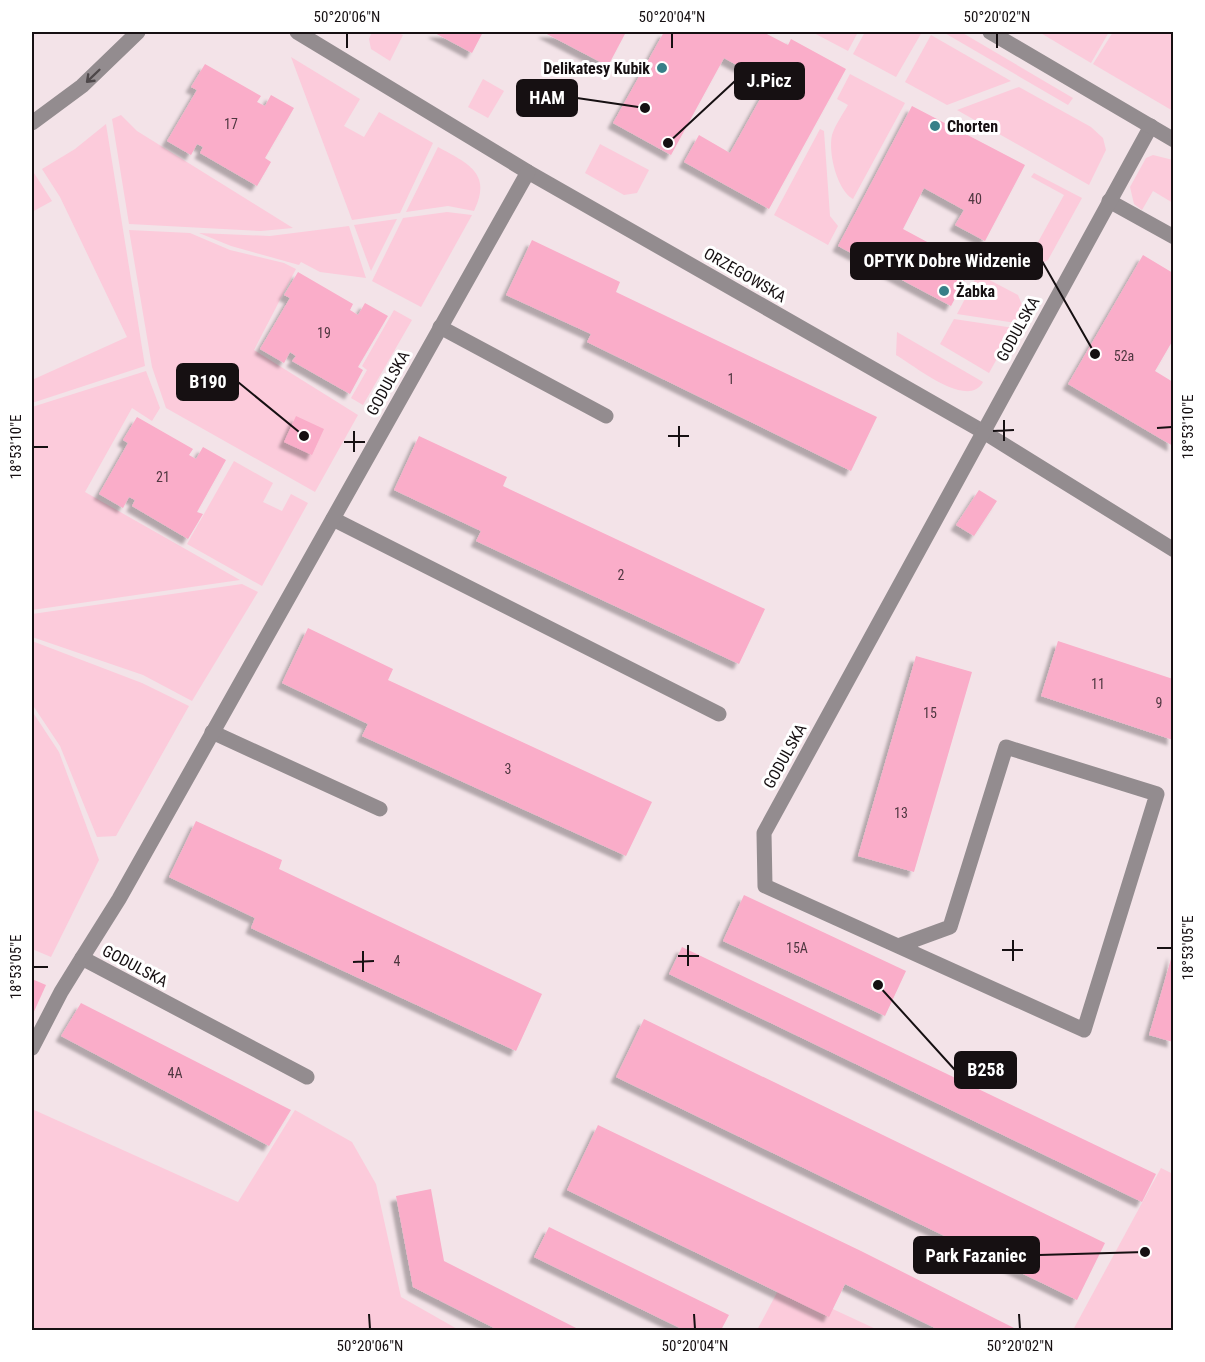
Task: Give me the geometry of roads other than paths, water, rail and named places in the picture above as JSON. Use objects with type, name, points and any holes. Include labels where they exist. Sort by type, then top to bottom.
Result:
[{"type":"street","points":[[32,123],[82,86],[138,32]]},
{"type":"street","name":"ORZEGOWSKA","points":[[297,32],[528,172],[982,431],[1173,550]]},
{"type":"street","points":[[990,32],[1173,140]]},
{"type":"street","name":"GODULSKA","points":[[898,946],[951,927],[1006,747],[1157,794],[1084,1030],[765,886],[764,833],[1151,126]]},
{"type":"street","name":"GODULSKA","points":[[307,1077],[82,958],[119,899],[528,172]]},
{"type":"street","points":[[1109,201],[1173,237]]},
{"type":"street","points":[[440,327],[606,416]]},
{"type":"street","points":[[333,519],[719,714]]},
{"type":"street","points":[[212,732],[380,809]]},
{"type":"street","points":[[32,1048],[61,992],[82,958]]},
{"type":"place","name":"Delikatesy Kubik","points":[[662,68]]},
{"type":"place","name":"HAM","points":[[645,108]]},
{"type":"place","name":"Chorten","points":[[935,126]]},
{"type":"place","name":"J.Picz","points":[[668,143]]},
{"type":"place","name":"Żabka","points":[[944,291]]},
{"type":"place","name":"OPTYK Dobre Widzenie","points":[[1095,354]]},
{"type":"place","name":"B190","points":[[304,436]]},
{"type":"place","name":"B258","points":[[878,985]]},
{"type":"place","name":"Park Fazaniec","points":[[1145,1252]]}]
